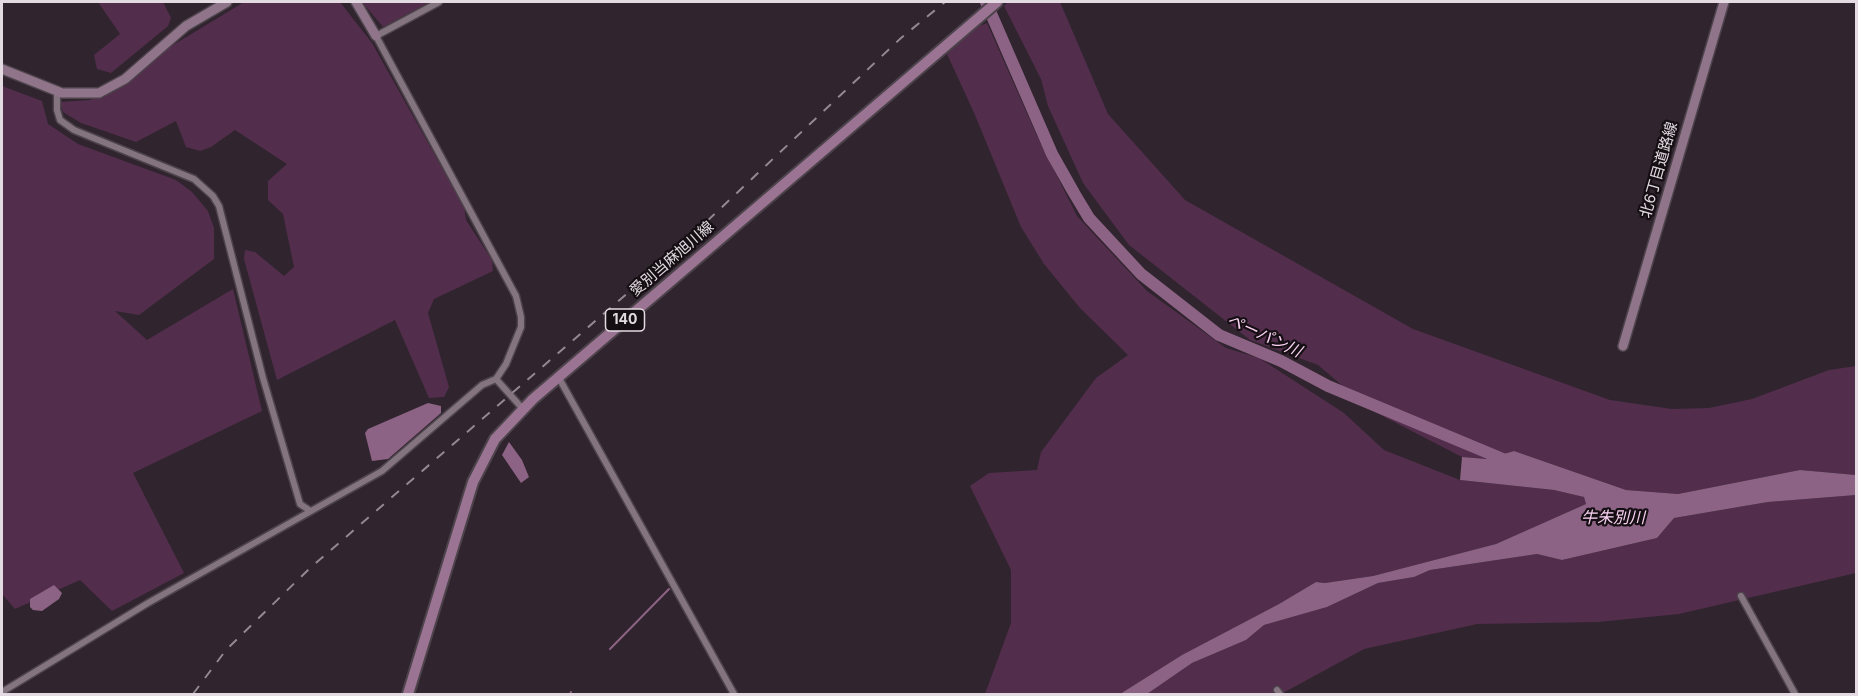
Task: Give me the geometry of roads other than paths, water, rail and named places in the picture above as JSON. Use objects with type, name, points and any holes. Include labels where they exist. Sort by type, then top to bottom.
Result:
[{"type":"main road","name":"愛別当麻旭川線","points":[[408,694],[473,482],[495,439],[522,408],[997,2]]},
{"type":"street","points":[[2,69],[57,91],[87,95],[112,87],[186,26],[227,2]]},
{"type":"street","points":[[2,692],[309,510],[382,471],[482,385],[496,379],[506,364],[521,327],[519,305],[356,2]]},
{"type":"street","points":[[376,36],[439,2]]},
{"type":"street","name":"北6丁目道路線","points":[[1623,346],[1724,2]]},
{"type":"street","points":[[57,91],[57,110],[60,120],[75,130],[194,179],[207,188],[216,201],[300,504],[309,510]]},
{"type":"street","points":[[559,378],[734,694]]},
{"type":"street","points":[[496,379],[522,408]]},
{"type":"street","points":[[1741,596],[1795,694]]},
{"type":"water","points":[[428,403],[441,406],[441,413],[388,459],[372,461],[365,433],[368,429]]},
{"type":"water","points":[[509,442],[522,460],[529,477],[521,483],[502,455]]},
{"type":"water","name":"牛朱別川","points":[[1514,451],[1626,490],[1678,494],[1800,470],[1856,475],[1856,495],[1768,502],[1674,518],[1657,538],[1562,560],[1537,554],[1430,570],[1414,577],[1378,583],[1327,607],[1264,625],[1246,640],[1192,663],[1147,694],[1120,694],[1182,655],[1316,582],[1325,583],[1373,576],[1496,544],[1586,504],[1584,497],[1554,490],[1460,480],[1462,457],[1487,459]]},
{"type":"water","points":[[54,585],[62,593],[59,599],[42,611],[33,610],[30,607],[30,599]]},
{"type":"waterway","name":"ペーパン川","points":[[986,2],[1052,154],[1074,193],[1089,218],[1141,274],[1219,335],[1281,361],[1328,386],[1510,462]]},
{"type":"waterway","points":[[610,649],[669,589]]},
{"type":"railway","points":[[193,694],[226,650],[309,569],[668,258],[901,38],[945,2]]}]
